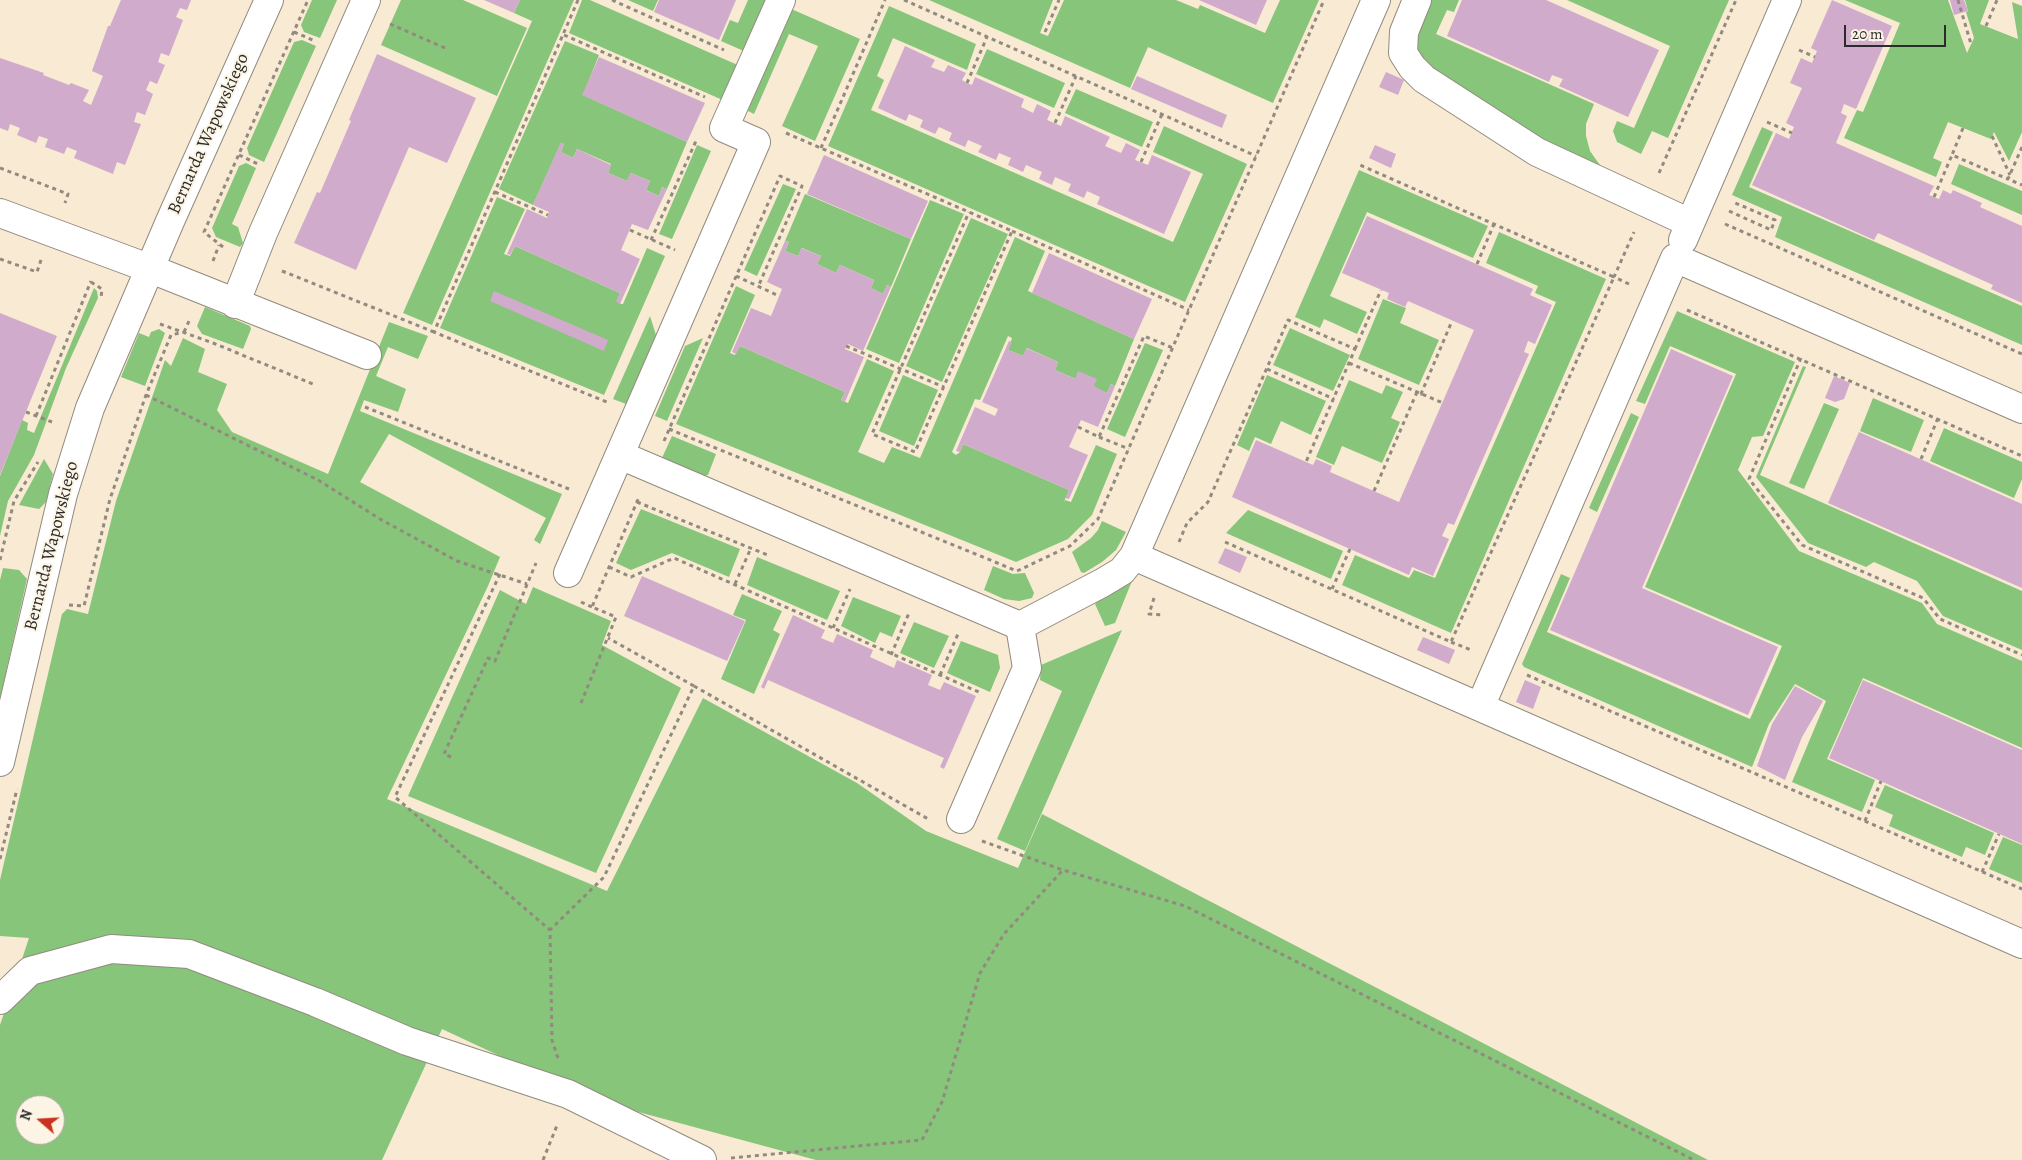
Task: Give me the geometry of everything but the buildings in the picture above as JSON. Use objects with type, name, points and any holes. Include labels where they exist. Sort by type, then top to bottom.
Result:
[{"type":"street","name":"Bernarda Wapowskiego","points":[[0,762],[63,494],[90,408],[171,219],[269,0]]},
{"type":"street","points":[[235,304],[366,0]]},
{"type":"street","points":[[568,573],[756,142],[724,128],[780,0]]},
{"type":"street","points":[[1020,626],[1144,561],[1376,0]]},
{"type":"street","points":[[1416,0],[1404,32],[1403,53],[1412,67],[1424,79],[1537,152],[1690,223]]},
{"type":"street","points":[[1480,707],[1787,0]]},
{"type":"street","points":[[0,213],[151,269],[367,355]]},
{"type":"street","points":[[1675,258],[2022,409]]},
{"type":"street","points":[[620,455],[1020,626]]},
{"type":"street","points":[[1144,561],[2022,944]]},
{"type":"street","points":[[968,828],[1027,668],[1020,626]]},
{"type":"street","points":[[0,1000],[30,971],[111,949],[188,954],[314,1002],[407,1041],[568,1094],[713,1159]]},
{"type":"path","points":[[308,0],[204,232],[220,246],[608,402],[612,394]]},
{"type":"path","points":[[434,332],[578,0]]},
{"type":"path","points":[[612,0],[727,51]]},
{"type":"path","points":[[821,148],[885,0]]},
{"type":"path","points":[[904,0],[1256,156]]},
{"type":"path","points":[[1045,32],[1059,0]]},
{"type":"path","points":[[669,429],[1017,571],[1070,546],[1098,519],[1324,0]]},
{"type":"path","points":[[1225,542],[1451,642],[1736,0]]},
{"type":"path","points":[[1958,0],[1971,44]]},
{"type":"path","points":[[1986,26],[1997,0]]},
{"type":"path","points":[[389,23],[445,48]]},
{"type":"path","points":[[294,32],[318,42]]},
{"type":"path","points":[[564,34],[706,98]]},
{"type":"path","points":[[967,83],[987,36]]},
{"type":"path","points":[[1791,47],[1815,57]]},
{"type":"path","points":[[1054,123],[1076,76]]},
{"type":"path","points":[[1141,162],[1162,114]]},
{"type":"path","points":[[1759,119],[1792,133]]},
{"type":"path","points":[[1934,197],[1963,128]]},
{"type":"path","points":[[781,130],[1189,310]]},
{"type":"path","points":[[1992,136],[2009,177]]},
{"type":"path","points":[[651,240],[695,140],[701,143]]},
{"type":"path","points":[[2009,177],[2022,148]]},
{"type":"path","points":[[238,155],[265,167]]},
{"type":"path","points":[[1952,155],[2009,177],[2022,185]]},
{"type":"path","points":[[1360,165],[2022,456]]},
{"type":"path","points":[[581,703],[616,617],[592,606],[780,176],[802,186],[758,287]]},
{"type":"path","points":[[494,192],[548,215]]},
{"type":"path","points":[[1732,202],[1775,220],[1771,230],[1727,211],[1722,222],[2022,354]]},
{"type":"path","points":[[968,212],[872,434],[892,443],[915,452],[1012,231]]},
{"type":"path","points":[[1477,264],[1494,224]]},
{"type":"path","points":[[630,230],[675,250]]},
{"type":"path","points":[[672,259],[679,241]]},
{"type":"path","points":[[736,276],[778,296]]},
{"type":"path","points":[[36,416],[90,282]]},
{"type":"path","points":[[1306,462],[1382,290]]},
{"type":"path","points":[[1164,616],[1149,614],[1156,593],[1146,582],[1144,561],[1165,542],[1178,542],[1187,524],[1208,502],[1288,320],[1355,349]]},
{"type":"path","points":[[1421,394],[1452,321]]},
{"type":"path","points":[[157,324],[184,332],[313,384]]},
{"type":"path","points":[[60,604],[84,606],[110,499],[146,395],[171,335],[184,332]]},
{"type":"path","points":[[1099,437],[1144,336],[1173,348]]},
{"type":"path","points":[[846,346],[944,387]]},
{"type":"path","points":[[1801,358],[1750,479],[1802,545],[1923,598],[1940,619],[2022,655]]},
{"type":"path","points":[[1349,363],[1443,403]]},
{"type":"path","points":[[1267,368],[1334,399]]},
{"type":"path","points":[[1374,492],[1417,392]]},
{"type":"path","points":[[146,395],[318,480],[380,519],[457,561],[527,584]]},
{"type":"path","points":[[366,408],[569,489]]},
{"type":"path","points":[[26,412],[53,422]]},
{"type":"path","points":[[1921,459],[1938,418]]},
{"type":"path","points":[[1078,427],[1129,449]]},
{"type":"path","points":[[637,502],[778,559]]},
{"type":"path","points":[[735,584],[751,548]]},
{"type":"path","points":[[1332,589],[1350,549]]},
{"type":"path","points":[[609,567],[631,577],[674,558],[984,695]]},
{"type":"path","points":[[451,757],[444,754],[488,658],[495,661],[538,560]]},
{"type":"path","points":[[500,574],[395,797],[550,930]]},
{"type":"path","points":[[833,628],[850,588],[858,592]]},
{"type":"path","points":[[900,609],[917,616]]},
{"type":"path","points":[[891,654],[909,613]]},
{"type":"path","points":[[950,629],[967,636]]},
{"type":"path","points":[[940,675],[958,633]]},
{"type":"path","points":[[608,638],[931,821]]},
{"type":"path","points":[[1523,673],[2022,889]]},
{"type":"path","points":[[544,1160],[565,1107],[568,1094],[552,1040],[550,930],[604,877],[694,686]]},
{"type":"path","points":[[1865,821],[1881,781]]},
{"type":"path","points":[[0,859],[18,784]]},
{"type":"path","points":[[968,828],[1063,870],[1185,906],[1694,1160]]},
{"type":"path","points":[[1982,872],[1998,834]]},
{"type":"path","points":[[713,1159],[922,1140],[942,1102],[980,974],[1004,934],[1063,870]]},
{"type":"green space","points":[[312,0],[337,0],[320,38],[304,32],[301,25]]},
{"type":"green space","points":[[401,0],[463,0],[527,28],[497,96],[381,45]]},
{"type":"green space","points":[[520,0],[574,0],[432,325],[403,313],[532,21],[514,13]]},
{"type":"green space","points":[[582,0],[590,0],[740,66],[725,101],[569,33]]},
{"type":"green space","points":[[628,0],[658,0],[653,11]]},
{"type":"green space","points":[[748,0],[769,0],[746,52],[721,41],[730,20],[738,23]]},
{"type":"green space","points":[[929,0],[1053,0],[1040,33],[1048,36],[1064,0],[1176,0],[1198,9],[1200,5],[1265,33],[1280,0],[1319,0],[1273,103],[1148,47],[1130,88]]},
{"type":"green space","points":[[1427,0],[1459,0],[1454,12],[1447,10],[1436,34],[1594,104],[1586,124],[1586,136],[1590,151],[1602,168],[1539,141],[1421,63],[1414,55],[1416,26]]},
{"type":"green space","points":[[1567,0],[1729,0],[1668,138],[1652,131],[1641,154],[1617,142],[1613,131],[1617,121],[1634,128],[1670,46]]},
{"type":"green space","points":[[1845,0],[1948,0],[1967,53],[1974,38],[1966,12],[1968,11],[1965,0],[1989,0],[1980,24],[2018,39],[2012,2],[2022,6],[2022,132],[2009,161],[1994,132],[1991,139],[1948,122],[1933,158],[1942,162],[1936,177],[1844,138],[1857,110],[1863,112],[1900,23]]},
{"type":"green space","points":[[889,6],[976,44],[967,70],[893,38],[877,76],[884,80],[871,110],[1173,242],[1203,174],[1153,152],[1164,126],[1247,164],[1185,302],[828,146]]},
{"type":"green space","points":[[789,8],[860,39],[815,141],[782,126],[818,46],[789,34],[754,114],[744,109]]},
{"type":"green space","points":[[302,40],[316,46],[264,162],[249,155],[247,148],[294,42]]},
{"type":"green space","points":[[565,41],[599,55],[583,95],[687,142],[667,189],[662,187],[659,196],[646,190],[650,181],[631,173],[627,181],[608,173],[611,164],[577,149],[573,158],[561,152],[564,144],[561,143],[533,205],[499,189]]},
{"type":"green space","points":[[987,49],[1065,83],[1054,108],[976,74]]},
{"type":"green space","points":[[1076,89],[1153,122],[1142,147],[1065,113]]},
{"type":"green space","points":[[1762,127],[1773,132],[1749,187],[2022,306],[2022,345],[1775,237],[1782,217],[1732,195]]},
{"type":"green space","points":[[697,145],[711,151],[672,239],[659,234]]},
{"type":"green space","points":[[246,163],[256,168],[232,224],[238,227],[243,243],[240,247],[216,237],[212,228],[239,166]]},
{"type":"green space","points":[[1959,164],[2022,191],[2022,215],[1951,184]]},
{"type":"green space","points":[[1359,170],[1488,226],[1473,258],[1367,212],[1330,296],[1367,312],[1357,334],[1324,319],[1320,328],[1295,317]]},
{"type":"green space","points":[[783,184],[796,189],[757,276],[744,270]]},
{"type":"green space","points":[[805,194],[911,239],[891,287],[887,285],[883,294],[871,288],[874,280],[840,265],[836,273],[817,264],[821,256],[802,248],[798,256],[785,251],[789,242],[785,241]]},
{"type":"green space","points":[[497,197],[525,209],[504,254],[510,256],[515,246],[620,293],[617,301],[621,304],[623,304],[647,248],[665,256],[604,395],[440,328]]},
{"type":"green space","points":[[930,200],[964,214],[899,363],[866,349]]},
{"type":"green space","points":[[971,218],[1008,234],[942,382],[906,366]]},
{"type":"green space","points":[[1499,232],[1606,279],[1451,633],[1342,585],[1355,555],[1409,578],[1414,570],[1435,578],[1556,302],[1535,293],[1538,286],[1486,263]]},
{"type":"green space","points":[[1015,237],[1045,251],[1028,291],[1134,339],[1115,386],[1111,384],[1107,393],[1055,370],[1058,362],[1027,348],[1023,356],[1008,350],[1012,338],[1008,336],[980,400],[975,399],[952,452],[956,455],[960,452],[963,444],[1069,490],[1063,504],[1065,500],[1071,502],[1096,445],[1117,454],[1092,515],[1068,539],[1016,562],[676,424],[736,286],[755,295],[730,353],[735,355],[740,346],[845,392],[841,400],[848,403],[867,359],[894,371],[858,452],[884,463],[892,447],[920,458]]},
{"type":"green space","points":[[94,288],[97,291],[98,298],[66,368],[34,455],[8,501],[0,536],[0,476],[22,420],[28,423],[27,430],[34,433]]},
{"type":"green space","points":[[1383,299],[1406,308],[1400,323],[1439,340],[1419,385],[1358,359]]},
{"type":"green space","points":[[205,307],[250,326],[251,329],[243,349],[202,334],[197,326]]},
{"type":"green space","points":[[1677,311],[1795,362],[1763,436],[1752,437],[1738,470],[1799,551],[1922,603],[1937,624],[2022,661],[2022,748],[1863,678],[1827,759],[1875,780],[1862,812],[1792,782],[1826,701],[1795,684],[1769,724],[1752,767],[1524,667],[1522,664],[1561,574],[1570,578],[1547,632],[1750,719],[1782,646],[1645,587],[1736,374],[1670,346],[1645,404],[1636,401]]},
{"type":"green space","points":[[650,316],[656,335],[626,404],[613,399]]},
{"type":"green space","points":[[389,322],[428,336],[418,359],[388,347],[376,376],[406,389],[398,412],[364,400],[360,411],[562,494],[540,544],[534,540],[546,518],[389,434],[360,482],[500,557],[387,799],[607,891],[703,698],[857,783],[926,831],[1018,868],[1042,814],[1708,1160],[816,1160],[594,1100],[442,1029],[382,1160],[0,1160],[0,1025],[29,938],[0,936],[0,880],[62,614],[67,609],[88,614],[116,501],[165,360],[171,366],[183,338],[205,349],[198,372],[227,384],[217,410],[232,432],[328,474]]},
{"type":"green space","points":[[1290,328],[1350,355],[1333,391],[1273,365]]},
{"type":"green space","points":[[159,329],[165,333],[145,386],[121,377],[139,333],[149,337],[151,332]]},
{"type":"green space","points":[[703,338],[667,421],[655,416],[685,346]]},
{"type":"green space","points":[[1145,343],[1163,350],[1125,437],[1107,429]]},
{"type":"green space","points":[[1803,366],[1806,367],[1760,475],[2022,591],[2022,650],[1943,616],[1917,581],[1874,562],[1866,567],[1808,543],[1756,477]]},
{"type":"green space","points":[[903,375],[938,390],[914,446],[879,431]]},
{"type":"green space","points":[[1267,375],[1326,401],[1311,435],[1281,421],[1271,444],[1255,437],[1249,451],[1237,445]]},
{"type":"green space","points":[[1349,380],[1382,394],[1386,385],[1403,392],[1391,418],[1400,422],[1382,463],[1342,446],[1334,465],[1316,457]]},
{"type":"green space","points":[[1873,398],[1924,420],[1911,452],[1860,431]]},
{"type":"green space","points":[[1824,403],[1839,409],[1804,489],[1789,483]]},
{"type":"green space","points":[[1631,413],[1639,417],[1597,512],[1589,508]]},
{"type":"green space","points":[[1944,428],[2022,462],[2022,479],[2014,498],[1930,461]]},
{"type":"green space","points":[[672,436],[716,454],[708,475],[703,476],[662,458]]},
{"type":"green space","points":[[44,459],[53,474],[46,502],[39,509],[19,505]]},
{"type":"green space","points":[[641,509],[740,549],[729,577],[672,553],[631,570],[616,563]]},
{"type":"green space","points":[[1248,510],[1343,551],[1331,579],[1226,533]]},
{"type":"green space","points":[[1102,521],[1126,532],[1116,550],[1102,562],[1084,573],[1081,572],[1072,552],[1091,538],[1098,530]]},
{"type":"green space","points":[[757,557],[840,591],[827,620],[747,585]]},
{"type":"green space","points":[[993,566],[1013,574],[1025,573],[1034,593],[1032,598],[1019,601],[1004,599],[984,590]]},
{"type":"green space","points":[[3,568],[19,570],[27,579],[0,699],[0,580]]},
{"type":"green space","points":[[1134,576],[1115,623],[1105,626],[1095,604],[1118,590]]},
{"type":"green space","points":[[533,587],[611,621],[602,645],[681,688],[596,873],[408,796],[500,590],[526,604]]},
{"type":"green space","points":[[742,594],[782,611],[773,630],[780,634],[754,694],[721,679],[746,620],[733,615]]},
{"type":"green space","points":[[853,597],[901,616],[892,637],[880,632],[875,643],[841,626]]},
{"type":"green space","points":[[914,622],[949,636],[934,668],[900,653]]},
{"type":"green space","points":[[1122,630],[1025,851],[997,839],[1062,691],[1040,680],[1041,665]]},
{"type":"green space","points":[[961,641],[998,655],[1000,668],[990,692],[947,673]]},
{"type":"green space","points":[[1885,785],[1994,833],[1985,855],[1966,847],[1962,857],[1889,826],[1893,815],[1875,807]]},
{"type":"green space","points":[[2003,837],[2022,845],[2022,883],[1989,869]]}]
